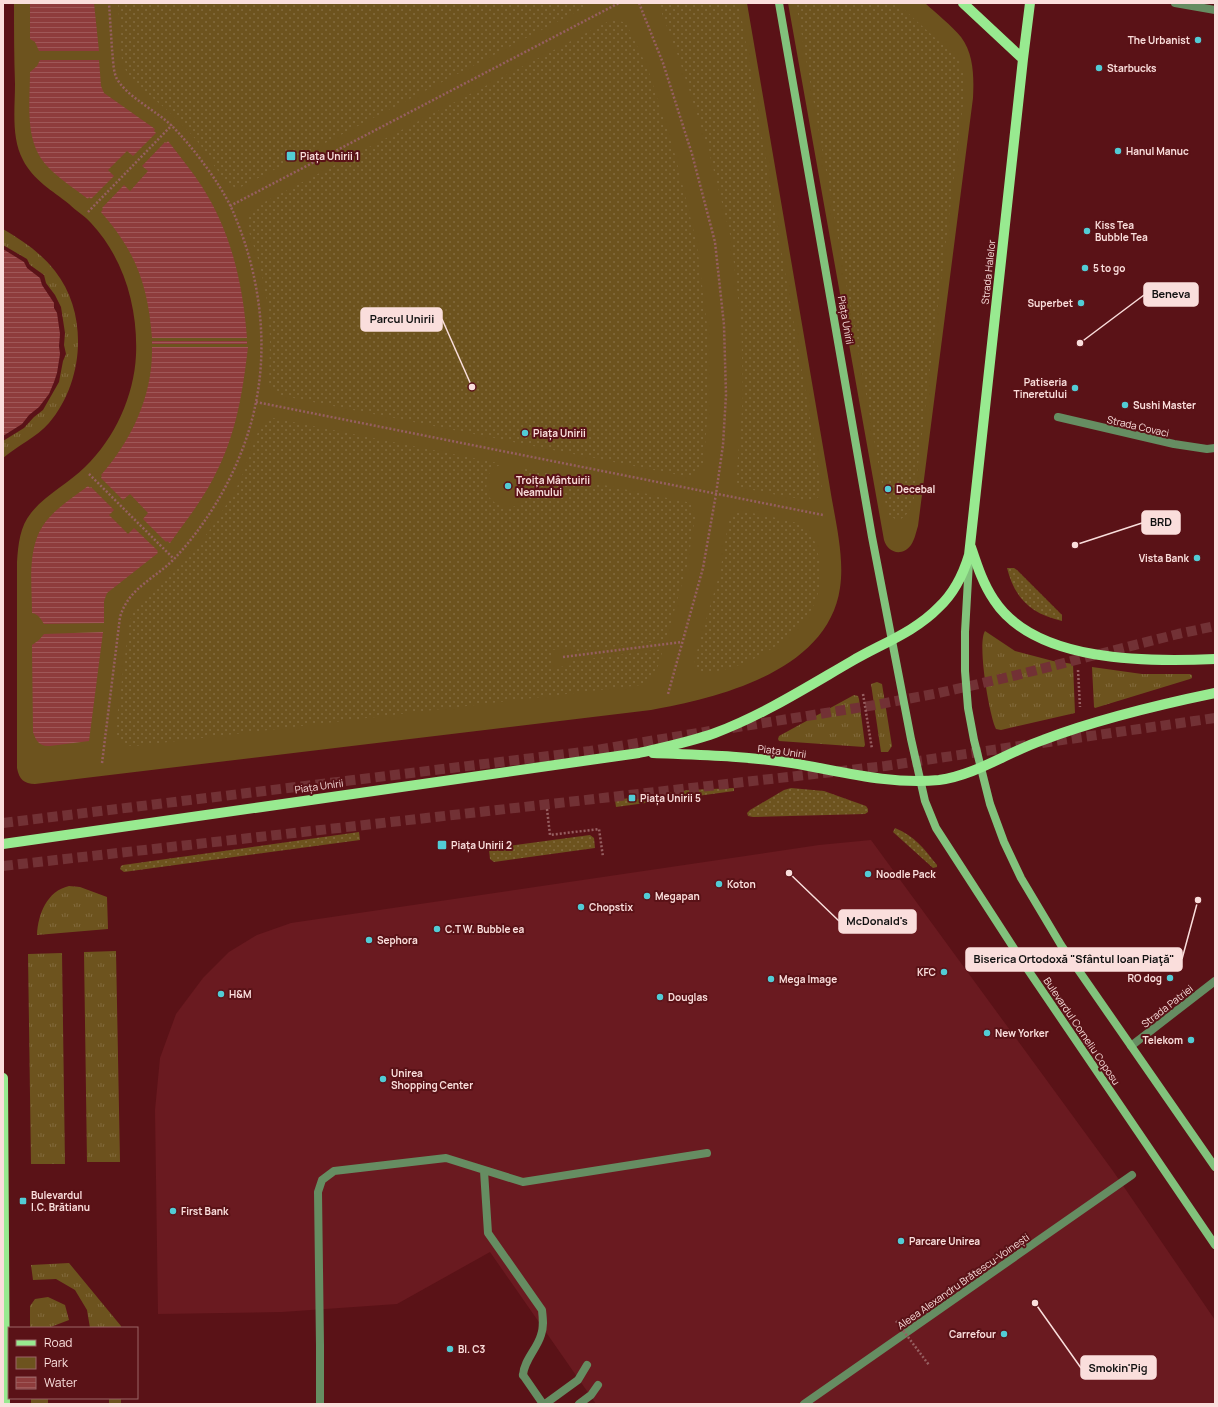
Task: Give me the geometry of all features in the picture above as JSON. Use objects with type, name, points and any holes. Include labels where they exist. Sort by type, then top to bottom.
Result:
[{"type":"main road","name":"Piața Unirii","points":[[779,3],[870,529],[920,781]]},
{"type":"main road","points":[[963,3],[1023,59]]},
{"type":"main road","name":"Strada Halelor","points":[[970,543],[1030,3]]},
{"type":"main road","name":"Piața Unirii","points":[[639,752],[693,754],[790,763],[893,780],[920,781],[954,777],[981,768],[968,708],[965,671],[965,632],[970,543]]},
{"type":"main road","points":[[970,543],[984,582],[994,600],[1016,625],[1038,638],[1069,648],[1107,656],[1162,660],[1215,659]]},
{"type":"main road","name":"Piața Unirii","points":[[3,844],[639,752],[687,742],[715,733],[752,717],[892,640],[923,621],[950,595],[958,582],[969,555]]},
{"type":"main road","points":[[1215,693],[1131,712],[1062,733],[1012,752],[981,768],[990,804],[1004,842],[1021,878],[1060,945],[1215,1167]]},
{"type":"main road","name":"Bulevardul Corneliu Coposu","points":[[920,781],[930,816],[958,863],[1026,968],[1215,1245]]},
{"type":"main road","points":[[3,1078],[5,1404]]},
{"type":"street","points":[[1175,3],[1215,10]]},
{"type":"street","name":"Strada Covaci","points":[[1058,417],[1174,444],[1207,449],[1215,448]]},
{"type":"street","name":"Strada Patriei","points":[[1131,1046],[1215,981]]},
{"type":"street","points":[[320,1404],[318,1192],[322,1180],[334,1171],[446,1158],[523,1182],[707,1153]]},
{"type":"street","points":[[484,1170],[488,1233],[542,1310],[544,1322],[541,1336],[524,1368],[523,1375],[544,1404],[578,1380],[586,1365]]},
{"type":"street","name":"Aleea Alexandru Brătescu-Voinești","points":[[804,1404],[1132,1175]]},
{"type":"street","points":[[579,1404],[591,1395],[598,1385]]},
{"type":"path","points":[[102,763],[120,617],[124,606],[129,597],[174,558],[210,514],[221,495],[232,473],[248,433],[256,402],[261,343],[257,296],[249,257],[230,206],[206,167],[172,126],[129,92],[116,77],[113,63],[109,3]]},
{"type":"path","points":[[230,206],[619,3]]},
{"type":"path","points":[[639,3],[663,63],[692,154],[715,242],[724,325],[726,395],[723,445],[716,494],[703,568],[668,694]]},
{"type":"path","points":[[88,212],[172,126]]},
{"type":"path","points":[[256,402],[823,515]]},
{"type":"path","points":[[88,474],[174,558]]},
{"type":"path","points":[[563,657],[682,642]]},
{"type":"path","points":[[1078,668],[1080,710]]},
{"type":"path","points":[[863,694],[872,749]]},
{"type":"path","points":[[547,809],[550,835],[599,829],[603,857]]},
{"type":"path","points":[[896,1321],[929,1365]]},
{"type":"shaded area","points":[[871,840],[1113,1171],[1215,1320],[1215,1404],[596,1404],[490,1252],[397,1304],[282,1312],[158,1314],[155,1110],[160,1058],[176,1014],[203,978],[229,952],[257,935],[291,923],[819,845]]},
{"type":"green space","points":[[14,3],[747,3],[840,549],[840,588],[831,617],[815,640],[793,660],[766,676],[738,688],[708,698],[651,710],[35,784],[25,782],[19,775],[17,768],[17,562],[20,536],[24,524],[31,513],[96,456],[114,430],[127,401],[131,386],[136,355],[136,337],[127,284],[112,252],[89,220],[44,185],[32,173],[27,167],[19,151],[14,123]]},
{"type":"green space","points":[[118,3],[593,3],[239,188],[231,186],[226,182],[190,133],[179,121],[130,77],[122,62]]},
{"type":"green space","points":[[658,3],[739,3],[822,488],[816,499],[811,500],[792,498],[743,488],[736,482],[743,395],[741,323],[731,238],[708,148],[678,56]]},
{"type":"green space","points":[[788,3],[925,3],[949,24],[961,37],[971,58],[973,98],[918,526],[911,545],[904,551],[900,552],[896,552],[889,548],[884,540]]},
{"type":"green space","points":[[796,3],[897,3],[958,59],[965,79],[914,498],[908,513],[901,519],[895,519],[889,515],[886,506]]},
{"type":"green space","points":[[613,20],[623,22],[627,25],[648,69],[676,158],[697,245],[707,325],[709,394],[704,460],[700,470],[695,474],[684,476],[278,395],[272,391],[269,385],[270,339],[268,306],[260,265],[247,226],[248,217],[253,208]]},
{"type":"green space","points":[[3,229],[24,242],[44,258],[66,288],[73,307],[77,327],[78,348],[75,368],[69,388],[61,406],[44,428],[3,458],[3,441],[24,428],[43,410],[59,382],[63,361],[66,354],[64,345],[65,333],[61,307],[55,295],[46,283],[44,275],[30,265],[27,259],[3,245]]},
{"type":"green space","points":[[273,418],[503,464],[497,466],[490,472],[486,486],[490,498],[498,505],[507,507],[515,506],[522,502],[527,496],[529,487],[527,478],[521,468],[687,502],[692,506],[695,518],[687,566],[666,640],[572,652],[571,648],[551,650],[553,668],[573,665],[573,661],[663,649],[658,666],[653,675],[641,685],[135,746],[122,743],[115,733],[128,633],[133,611],[138,604],[187,559],[213,526],[235,491],[259,429],[266,421]]},
{"type":"green space","points":[[736,511],[749,512],[791,521],[804,527],[813,539],[819,558],[819,590],[809,614],[785,639],[753,659],[736,666],[704,672],[696,667],[695,658],[720,572],[729,519],[732,513]]},
{"type":"green space","points":[[1007,568],[1014,568],[1017,570],[1062,615],[1062,621],[1041,614],[1026,604],[1020,597],[1010,579]]},
{"type":"green space","points":[[985,631],[1015,651],[1053,661],[1073,664],[1075,713],[1001,730],[996,729],[987,695],[983,664],[982,649]]},
{"type":"green space","points":[[1092,667],[1142,674],[1189,674],[1192,675],[1192,678],[1095,708]]},
{"type":"green space","points":[[877,682],[882,684],[892,746],[888,752],[881,752],[871,684]]},
{"type":"green space","points":[[854,695],[858,696],[859,699],[865,745],[864,747],[779,741],[779,736]]},
{"type":"green space","points":[[734,788],[734,791],[616,807],[615,800],[689,790]]},
{"type":"green space","points":[[791,788],[824,791],[866,806],[868,812],[865,814],[748,816],[747,813],[750,810],[784,790]]},
{"type":"green space","points":[[895,828],[914,839],[928,854],[937,867],[933,868],[893,832]]},
{"type":"green space","points":[[359,832],[360,840],[124,872],[120,869],[123,865]]},
{"type":"green space","points":[[590,835],[594,838],[595,848],[494,862],[490,859],[489,850],[492,848]]},
{"type":"green space","points":[[69,886],[80,887],[107,897],[108,929],[37,935],[39,919],[45,904],[55,893]]},
{"type":"green space","points":[[116,951],[120,1162],[87,1162],[84,952]]},
{"type":"green space","points":[[62,953],[65,1164],[31,1164],[28,954]]},
{"type":"green space","points":[[69,1263],[121,1327],[90,1327],[87,1310],[75,1290],[56,1279],[33,1280],[31,1265]]},
{"type":"green space","points":[[48,1297],[65,1305],[69,1320],[51,1327],[30,1327],[30,1306],[35,1299]]},
{"type":"green space","points":[[31,1399],[48,1399],[48,1404],[31,1404]]},
{"type":"green space","points":[[109,1399],[121,1399],[121,1404],[109,1404]]},
{"type":"water","points":[[30,3],[94,3],[99,51],[39,51],[35,42],[30,39]]},
{"type":"water","points":[[40,60],[99,60],[101,86],[104,93],[155,129],[154,131],[156,133],[133,156],[127,151],[108,170],[114,176],[91,199],[89,197],[88,199],[52,171],[40,156],[35,145],[29,109],[30,72],[37,66]]},
{"type":"water","points":[[168,141],[201,185],[228,239],[239,278],[247,338],[152,338],[147,302],[138,270],[123,241],[101,212],[103,209],[102,208],[124,185],[130,191],[148,171],[142,166],[165,142],[166,143]]},
{"type":"water","points":[[3,249],[24,262],[27,268],[40,278],[42,285],[54,303],[60,334],[60,354],[57,373],[49,394],[39,407],[29,415],[22,424],[3,436]]},
{"type":"water","points":[[152,341],[247,341],[247,344],[152,344]]},
{"type":"water","points":[[152,347],[248,347],[240,402],[225,454],[204,495],[170,543],[167,541],[166,542],[143,519],[148,513],[130,494],[123,500],[101,478],[101,475],[122,447],[131,432],[138,416],[149,382]]},
{"type":"water","points":[[88,486],[90,488],[91,487],[114,510],[109,515],[128,534],[134,528],[158,551],[158,553],[107,593],[104,601],[104,623],[44,624],[38,616],[32,613],[31,576],[33,552],[36,540],[41,529],[52,514]]},
{"type":"water","points":[[103,632],[89,741],[44,746],[37,741],[33,732],[32,645],[44,634]]},
{"type":"tunnel","points":[[732,728],[939,693],[1215,626]]},
{"type":"tunnel","points":[[1042,743],[1215,718]]},
{"type":"tunnel","points":[[3,823],[590,751],[710,731]]},
{"type":"tunnel","points":[[3,866],[885,766],[1026,745]]},
{"type":"place","name":"The Urbanist","points":[[1198,40]]},
{"type":"place","name":"Starbucks","points":[[1099,68]]},
{"type":"place","name":"Hanul Manuc","points":[[1118,151]]},
{"type":"place","name":"Piața Unirii 1","points":[[291,156]]},
{"type":"place","name":"Kiss Tea Bubble Tea","points":[[1087,231]]},
{"type":"place","name":"5 to go","points":[[1085,268]]},
{"type":"place","name":"Superbet","points":[[1081,303]]},
{"type":"place","name":"Beneva","points":[[1080,343]]},
{"type":"place","name":"Parcul Unirii","points":[[472,387]]},
{"type":"place","name":"Patiseria Tineretului","points":[[1075,388]]},
{"type":"place","name":"Sushi Master","points":[[1125,405]]},
{"type":"place","name":"Piața Unirii","points":[[525,433]]},
{"type":"place","name":"Troița Mântuirii Neamului","points":[[508,486]]},
{"type":"place","name":"Decebal","points":[[888,489]]},
{"type":"place","name":"BRD","points":[[1075,545]]},
{"type":"place","name":"Vista Bank","points":[[1197,558]]},
{"type":"place","name":"Piața Unirii 5","points":[[632,798]]},
{"type":"place","name":"Piața Unirii 2","points":[[442,845]]},
{"type":"place","name":"McDonald's","points":[[789,873]]},
{"type":"place","name":"Noodle Pack","points":[[868,874]]},
{"type":"place","name":"Koton","points":[[719,884]]},
{"type":"place","name":"Megapan","points":[[647,896]]},
{"type":"place","name":"Biserica Ortodoxă \"Sfântul Ioan Piaţă\"","points":[[1198,900]]},
{"type":"place","name":"Chopstix","points":[[581,907]]},
{"type":"place","name":"C.T W. Bubble ea","points":[[437,929]]},
{"type":"place","name":"Sephora","points":[[369,940]]},
{"type":"place","name":"KFC","points":[[944,972]]},
{"type":"place","name":"RO dog","points":[[1170,978]]},
{"type":"place","name":"Mega Image","points":[[771,979]]},
{"type":"place","name":"H&M","points":[[221,994]]},
{"type":"place","name":"Douglas","points":[[660,997]]},
{"type":"place","name":"New Yorker","points":[[987,1033]]},
{"type":"place","name":"Telekom","points":[[1191,1040]]},
{"type":"place","name":"Unirea Shopping Center","points":[[383,1079]]},
{"type":"place","name":"Bulevardul I.C. Brătianu","points":[[23,1201]]},
{"type":"place","name":"First Bank","points":[[173,1211]]},
{"type":"place","name":"Parcare Unirea","points":[[901,1241]]},
{"type":"place","name":"Smokin'Pig","points":[[1035,1303]]},
{"type":"place","name":"Carrefour","points":[[1004,1334]]},
{"type":"place","name":"Bl. C3","points":[[450,1349]]}]
